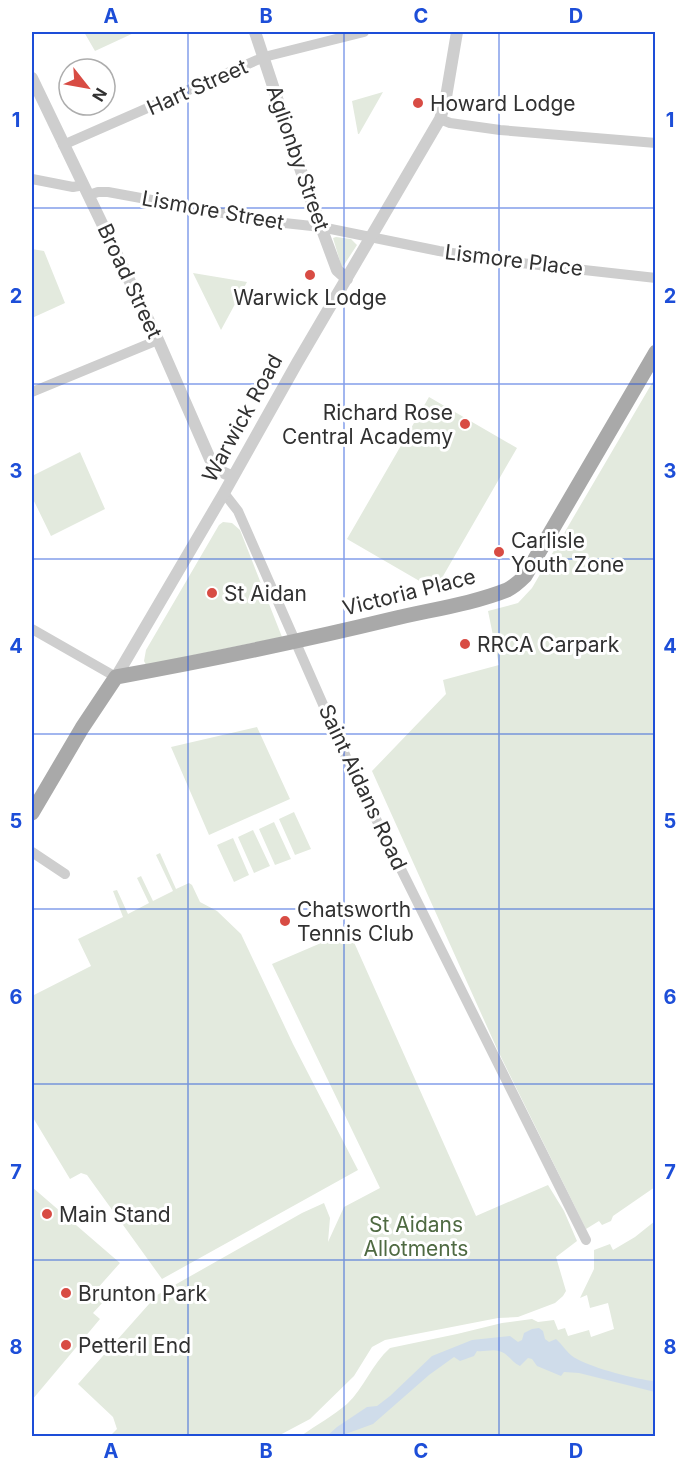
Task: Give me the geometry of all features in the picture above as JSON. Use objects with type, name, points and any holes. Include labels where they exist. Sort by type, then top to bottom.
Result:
[{"type":"main road","name":"Victoria Place","points":[[116,677],[296,641],[456,604],[516,585],[525,576],[656,352]]},
{"type":"main road","name":"Warwick Road","points":[[32,813],[82,728],[116,677]]},
{"type":"street","name":"Aglionby Street","points":[[255,32],[337,270],[347,279]]},
{"type":"street","name":"Hart Street","points":[[63,145],[264,57],[363,32]]},
{"type":"street","name":"Warwick Road","points":[[116,677],[440,119],[445,103],[457,32]]},
{"type":"street","name":"Broad Street","points":[[32,78],[158,340],[210,459],[220,471],[233,477]]},
{"type":"street","points":[[440,119],[450,123],[500,130],[656,143]]},
{"type":"street","name":"Lismore Street","points":[[32,179],[266,221],[321,227],[372,237]]},
{"type":"street","name":"Lismore Place","points":[[372,237],[439,251],[512,262],[656,278]]},
{"type":"street","points":[[32,392],[158,340]]},
{"type":"street","name":"Saint Aidans Road","points":[[224,493],[238,511],[354,775],[586,1240]]},
{"type":"street","points":[[32,629],[116,677]]},
{"type":"street","points":[[32,852],[65,874]]},
{"type":"green space","points":[[84,32],[136,32],[95,51]]},
{"type":"green space","points":[[383,92],[359,134],[358,134],[352,101]]},
{"type":"green space","points":[[333,238],[351,239],[357,245],[342,268]]},
{"type":"green space","points":[[32,249],[44,251],[65,303],[32,318]]},
{"type":"green space","points":[[193,273],[247,282],[221,330]]},
{"type":"green space","points":[[655,378],[655,1187],[613,1216],[611,1221],[602,1225],[599,1221],[586,1229],[498,1051],[372,771],[446,694],[443,680],[499,665],[488,611],[518,603],[532,588]]},
{"type":"green space","points":[[429,397],[517,448],[435,590],[347,539]]},
{"type":"green space","points":[[80,452],[105,509],[51,536],[32,497],[32,476]]},
{"type":"green space","points":[[223,522],[232,523],[240,530],[282,637],[146,665],[144,661],[146,650],[219,525]]},
{"type":"green space","points":[[257,727],[290,799],[209,835],[171,747]]},
{"type":"green space","points":[[294,812],[311,849],[295,855],[279,819]]},
{"type":"green space","points":[[274,822],[291,859],[275,865],[259,829]]},
{"type":"green space","points":[[253,830],[270,866],[254,873],[238,837]]},
{"type":"green space","points":[[233,838],[249,875],[234,882],[217,845]]},
{"type":"green space","points":[[160,853],[176,889],[189,883],[192,885],[200,902],[217,911],[241,934],[293,1044],[358,1170],[162,1279],[87,1175],[81,1173],[70,1179],[32,1116],[32,996],[91,966],[78,939],[123,917],[113,891],[117,890],[128,914],[149,903],[137,878],[141,876],[153,901],[173,891],[156,855]]},
{"type":"green space","name":"St Aidans Allotments","points":[[349,931],[476,1216],[548,1185],[564,1211],[577,1241],[556,1257],[566,1291],[555,1303],[518,1317],[498,1318],[385,1340],[372,1347],[354,1376],[310,1419],[278,1436],[110,1436],[117,1429],[113,1417],[78,1384],[157,1295],[302,1213],[324,1203],[330,1218],[328,1242],[344,1207],[380,1188],[272,964]]},
{"type":"green space","name":"Brunton Park","points":[[32,1187],[120,1263],[96,1290],[103,1296],[104,1301],[93,1313],[100,1319],[32,1400]]},
{"type":"green space","points":[[655,1221],[655,1436],[301,1436],[347,1404],[390,1348],[502,1323],[532,1319],[538,1322],[554,1320],[558,1330],[565,1328],[568,1336],[589,1330],[591,1337],[614,1329],[608,1303],[590,1308],[587,1295],[580,1298],[594,1269],[594,1250],[610,1244],[613,1250],[635,1237]]},
{"type":"water","points":[[539,1328],[543,1331],[545,1339],[549,1342],[556,1339],[571,1355],[584,1362],[615,1373],[655,1381],[655,1392],[579,1373],[564,1372],[561,1376],[537,1366],[532,1359],[528,1358],[520,1366],[502,1352],[477,1351],[474,1356],[460,1361],[454,1357],[429,1375],[373,1424],[340,1436],[327,1436],[367,1407],[377,1406],[432,1356],[472,1340],[510,1336],[518,1342],[522,1340],[524,1333]]},
{"type":"place","name":"Howard Lodge","points":[[418,103]]},
{"type":"place","name":"Warwick Lodge","points":[[310,275]]},
{"type":"place","name":"Richard Rose Central Academy","points":[[465,424]]},
{"type":"place","name":"Carlisle Youth Zone","points":[[499,552]]},
{"type":"place","name":"St Aidan","points":[[212,593]]},
{"type":"place","name":"RRCA Carpark","points":[[465,644]]},
{"type":"place","name":"Chatsworth Tennis Club","points":[[285,921]]},
{"type":"place","name":"Main Stand","points":[[47,1214]]},
{"type":"place","name":"Brunton Park","points":[[66,1293]]},
{"type":"place","name":"Petteril End","points":[[66,1345]]}]
